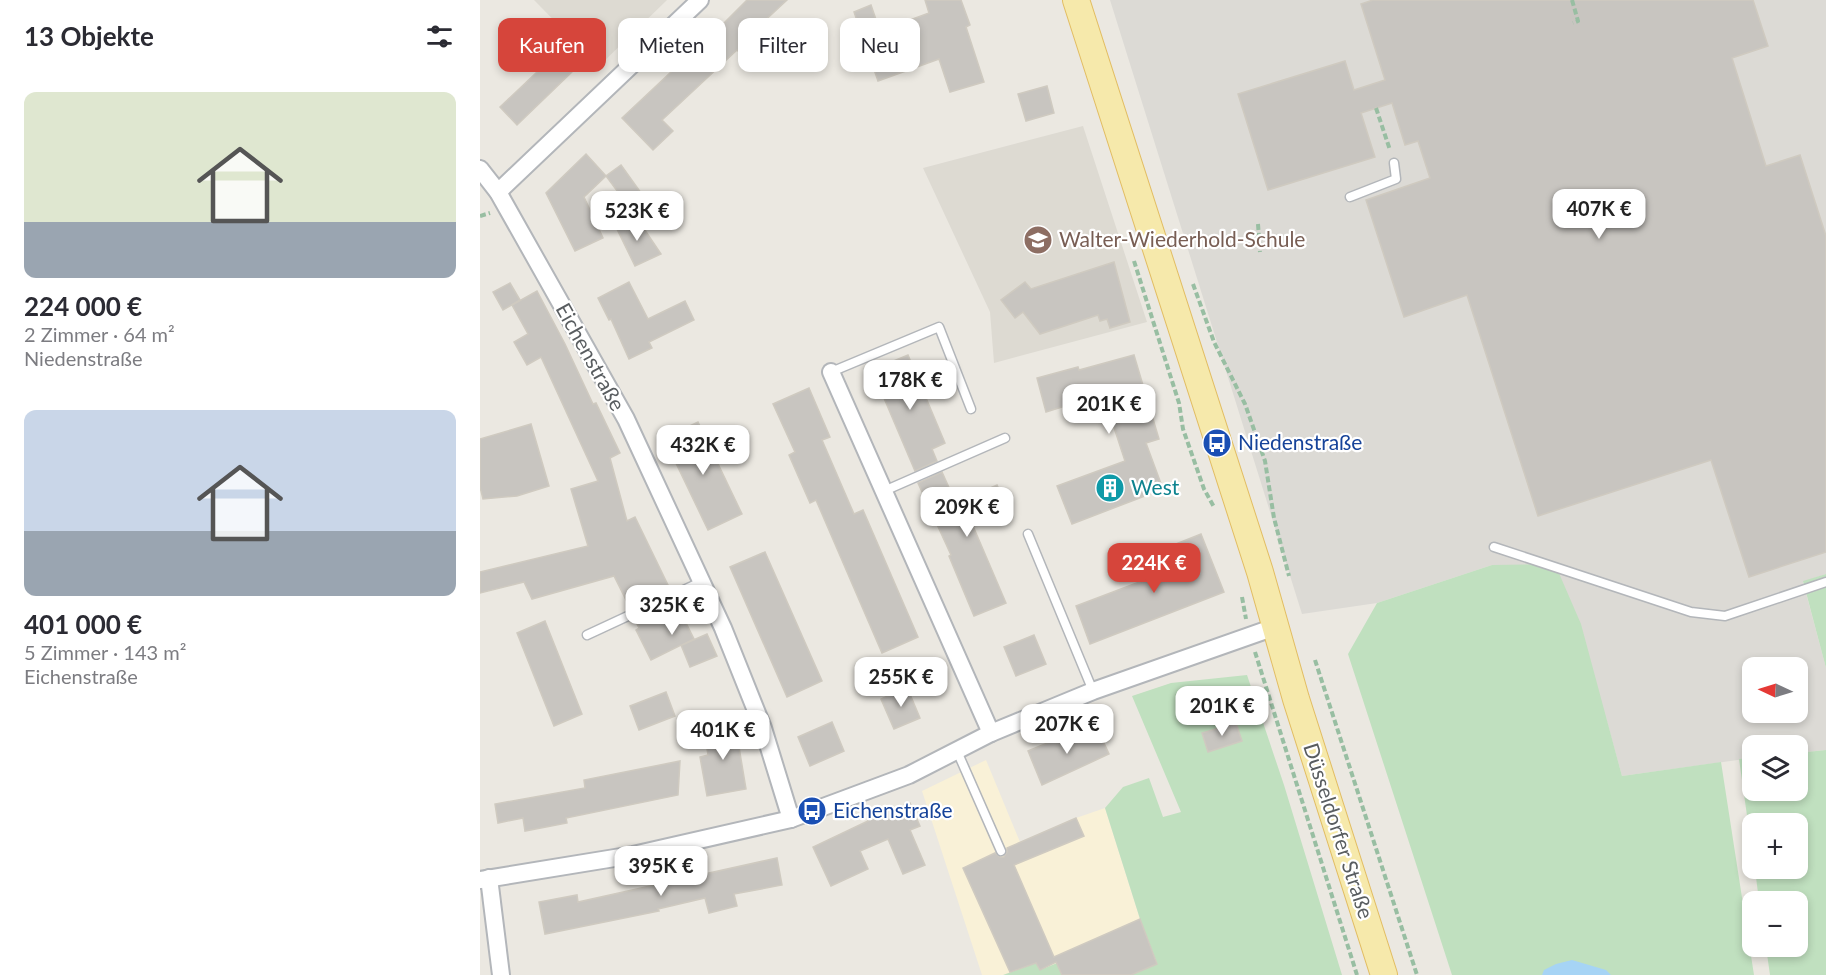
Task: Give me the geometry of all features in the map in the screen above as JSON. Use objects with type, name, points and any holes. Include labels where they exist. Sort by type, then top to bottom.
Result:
[{"type":"main road","name":"Düsseldorfer Straße","points":[[1076,0],[1260,572],[1296,699],[1384,975]]},
{"type":"street","points":[[498,192],[700,0]]},
{"type":"street","name":"Eichenstraße","points":[[480,170],[498,192],[626,419],[723,628],[763,728],[791,819]]},
{"type":"street","points":[[831,372],[991,734]]},
{"type":"street","points":[[501,975],[485,879],[633,855],[791,819],[909,775],[991,734],[1093,691],[1275,627]]},
{"type":"lane","points":[[1350,197],[1396,179],[1394,163]]},
{"type":"lane","points":[[831,372],[939,327],[972,410]]},
{"type":"lane","points":[[884,491],[1005,438]]},
{"type":"lane","points":[[1028,534],[1093,691]]},
{"type":"lane","points":[[1494,547],[1691,612],[1725,616],[1826,582]]},
{"type":"lane","points":[[587,635],[701,582]]},
{"type":"lane","points":[[957,751],[1001,851]]},
{"type":"path","points":[[1572,0],[1578,21],[1573,23]]},
{"type":"path","points":[[1376,108],[1394,163]]},
{"type":"path","points":[[480,216],[494,212]]},
{"type":"path","points":[[1258,224],[1260,252]]},
{"type":"path","points":[[1133,258],[1179,403],[1187,439],[1204,489],[1218,515]]},
{"type":"path","points":[[1190,275],[1214,342],[1245,404],[1265,461],[1274,518],[1290,576]]},
{"type":"path","points":[[1241,590],[1243,607]]},
{"type":"path","points":[[1315,660],[1417,975]]},
{"type":"path","points":[[1264,681],[1357,975]]},
{"type":"shaded area","points":[[534,0],[667,0],[648,18],[618,18],[618,48],[606,59],[606,18],[552,18]]},
{"type":"shaded area","points":[[1110,0],[1826,0],[1826,574],[1803,582],[1826,668],[1826,750],[1808,752],[1808,735],[1742,735],[1742,759],[1622,776],[1606,718],[1492,565],[1377,603],[1302,614]]},
{"type":"shaded area","name":"Walter-Wiederhold-Schule","points":[[1083,126],[1147,322],[994,363],[990,312],[923,168]]},
{"type":"shaded area","points":[[986,760],[1020,842],[1105,808],[1140,919],[1157,964],[1131,975],[982,975],[922,791]]},
{"type":"green space","points":[[1555,564],[1581,624],[1622,776],[1721,762],[1742,898],[1742,957],[1751,957],[1754,975],[1452,975],[1348,654],[1377,603],[1492,565]]},
{"type":"green space","points":[[1826,574],[1826,668],[1803,581]]},
{"type":"green space","points":[[1247,675],[1284,785],[1342,975],[1131,975],[1157,963],[1140,919],[1105,808],[1123,787],[1149,778],[1163,817],[1181,812],[1132,696],[1171,683]]},
{"type":"green space","points":[[1826,750],[1826,975],[1770,975],[1767,957],[1808,957],[1808,891],[1758,891],[1756,879],[1808,879],[1808,813],[1747,813],[1745,801],[1808,801],[1808,752]]},
{"type":"green space","points":[[1739,759],[1742,759],[1742,780]]},
{"type":"green space","points":[[1036,963],[1040,970],[1057,963],[1062,975],[1003,975]]},
{"type":"water","points":[[1572,960],[1606,970],[1611,975],[1542,975],[1544,970],[1556,964]]},
{"type":"building","points":[[747,0],[787,0],[768,18],[738,18],[738,51],[726,60],[726,21]]},
{"type":"building","points":[[925,0],[961,0],[970,25],[966,27],[984,82],[950,92],[939,59],[920,66],[920,18],[915,18],[929,13]]},
{"type":"building","points":[[1373,0],[1753,0],[1768,46],[1732,58],[1766,166],[1800,155],[1826,236],[1826,552],[1749,577],[1711,460],[1538,516],[1467,295],[1404,317],[1366,200],[1430,178],[1418,141],[1405,145],[1392,103],[1361,113],[1375,157],[1268,190],[1238,94],[1345,61],[1354,90],[1385,80],[1361,4]]},
{"type":"building","points":[[871,5],[876,18],[856,18],[854,12]]},
{"type":"building","points":[[537,72],[572,72],[517,125],[500,107]]},
{"type":"building","points":[[671,72],[713,72],[662,120],[673,131],[653,150],[622,118]]},
{"type":"building","points":[[875,72],[903,72],[878,81]]},
{"type":"building","points":[[1047,86],[1054,113],[1026,121],[1018,94]]},
{"type":"building","points":[[586,154],[606,176],[584,197],[603,238],[575,251],[546,193]]},
{"type":"building","points":[[621,165],[649,204],[635,215],[606,176]]},
{"type":"building","points":[[636,217],[661,254],[635,266],[616,227]]},
{"type":"building","points":[[1114,262],[1130,322],[1110,328],[1107,319],[1100,321],[1098,315],[1040,334],[1023,312],[1015,318],[1001,300],[1025,282],[1031,289]]},
{"type":"building","points":[[629,282],[648,319],[685,301],[694,320],[649,342],[652,348],[629,359],[611,319],[609,320],[598,298]]},
{"type":"building","points":[[510,283],[520,300],[503,310],[493,292]]},
{"type":"building","points":[[537,291],[620,453],[610,458],[627,521],[635,517],[670,589],[630,608],[614,576],[532,599],[524,582],[480,593],[480,572],[588,546],[571,489],[598,481],[541,357],[527,365],[514,342],[528,334],[512,305]]},
{"type":"building","points":[[908,355],[945,443],[932,449],[937,461],[915,471],[872,370]]},
{"type":"building","points":[[1134,355],[1159,439],[1146,443],[1163,489],[1072,524],[1057,486],[1125,461],[1103,394],[1046,412],[1037,378],[1078,367],[1079,370]]},
{"type":"building","points":[[809,388],[830,437],[822,440],[854,514],[863,510],[918,637],[882,653],[816,500],[810,503],[789,455],[795,452],[773,404]]},
{"type":"building","points":[[698,422],[742,514],[708,530],[664,438]]},
{"type":"building","points":[[531,424],[549,486],[517,496],[483,499],[480,487],[480,439]]},
{"type":"building","points":[[942,472],[956,503],[997,485],[1008,511],[973,526],[1006,603],[974,616],[949,556],[951,555],[918,483]]},
{"type":"building","points":[[1201,534],[1224,592],[1090,644],[1076,606],[1179,567],[1171,546]]},
{"type":"building","points":[[765,552],[822,681],[787,697],[730,567]]},
{"type":"building","points":[[675,601],[694,639],[682,645],[707,634],[717,656],[690,667],[681,645],[651,660],[636,630],[639,628],[635,620]]},
{"type":"building","points":[[545,621],[582,714],[554,726],[517,633]]},
{"type":"building","points":[[1034,635],[1046,664],[1016,676],[1004,647]]},
{"type":"building","points":[[907,687],[920,718],[894,729],[881,699]]},
{"type":"building","points":[[666,692],[675,716],[639,730],[630,706]]},
{"type":"building","points":[[832,722],[844,751],[810,766],[798,737]]},
{"type":"building","points":[[735,723],[746,789],[707,796],[700,757],[708,755],[704,729]]},
{"type":"building","points":[[1236,723],[1242,741],[1208,752],[1202,733]]},
{"type":"building","points":[[1097,728],[1109,754],[1042,785],[1028,751],[1067,735],[1069,740]]},
{"type":"building","points":[[680,761],[678,795],[566,818],[567,823],[525,831],[523,818],[498,823],[495,804],[585,788],[584,780]]},
{"type":"building","points":[[910,803],[920,826],[910,830],[925,865],[903,874],[888,839],[860,851],[868,869],[831,886],[813,847],[868,820]]},
{"type":"building","points":[[1076,818],[1084,836],[1014,865],[1054,957],[1140,919],[1157,964],[1131,975],[1062,975],[1056,962],[1040,970],[1036,963],[1010,972],[963,868],[995,853],[1004,857],[1007,848]]},
{"type":"building","points":[[777,858],[782,885],[734,894],[737,906],[709,913],[705,898],[658,909],[659,911],[545,934],[539,902],[577,895],[578,902]]},
{"type":"place","name":"Walter-Wiederhold-Schule","points":[[1038,240]]},
{"type":"place","name":"Niedenstraße","points":[[1217,443]]},
{"type":"place","name":"West","points":[[1110,488]]},
{"type":"place","name":"Eichenstraße","points":[[812,811]]}]
